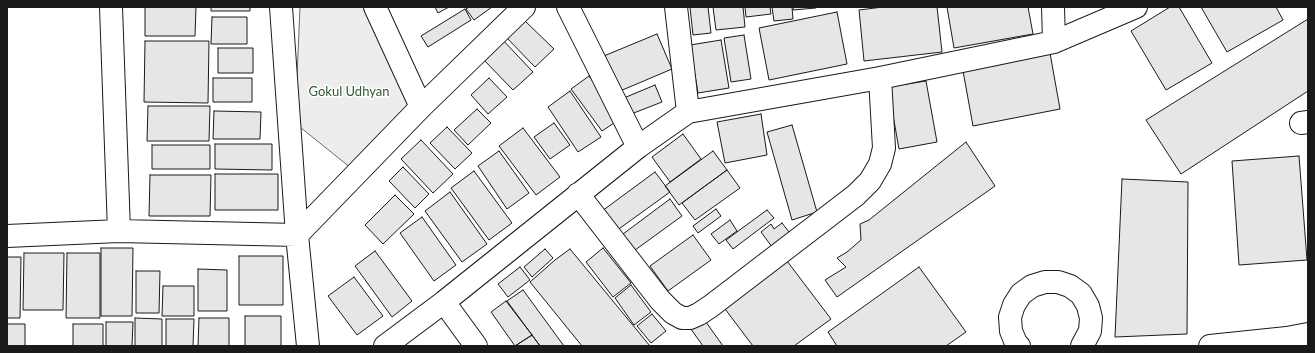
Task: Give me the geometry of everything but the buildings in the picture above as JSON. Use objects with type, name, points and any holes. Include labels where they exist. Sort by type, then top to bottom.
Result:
[{"type":"street","points":[[111,7],[119,231]]},
{"type":"street","points":[[281,7],[297,235],[308,346]]},
{"type":"street","points":[[375,7],[421,108]]},
{"type":"street","points":[[7,236],[119,231],[297,235],[421,108],[524,7]]},
{"type":"street","points":[[568,7],[638,147]]},
{"type":"street","points":[[676,7],[688,112]]},
{"type":"street","points":[[1053,7],[1054,42]]},
{"type":"street","points":[[385,346],[444,302],[638,147],[688,112],[880,78],[1054,42],[1136,7]]},
{"type":"street","points":[[578,194],[660,300],[673,313],[682,318],[690,318],[711,306],[856,195],[870,181],[880,164],[884,148],[880,78]]},
{"type":"street","points":[[1018,346],[1011,331],[1010,318],[1014,305],[1021,294],[1032,286],[1045,282],[1058,282],[1070,286],[1080,294],[1088,306],[1091,318],[1090,331],[1085,345]]},
{"type":"street","points":[[444,302],[476,346]]},
{"type":"street","points":[[1210,346],[1287,338],[1308,334]]},
{"type":"green space","name":"Gokul Udhyan","points":[[300,7],[367,7],[412,102],[351,168],[295,123]]}]
